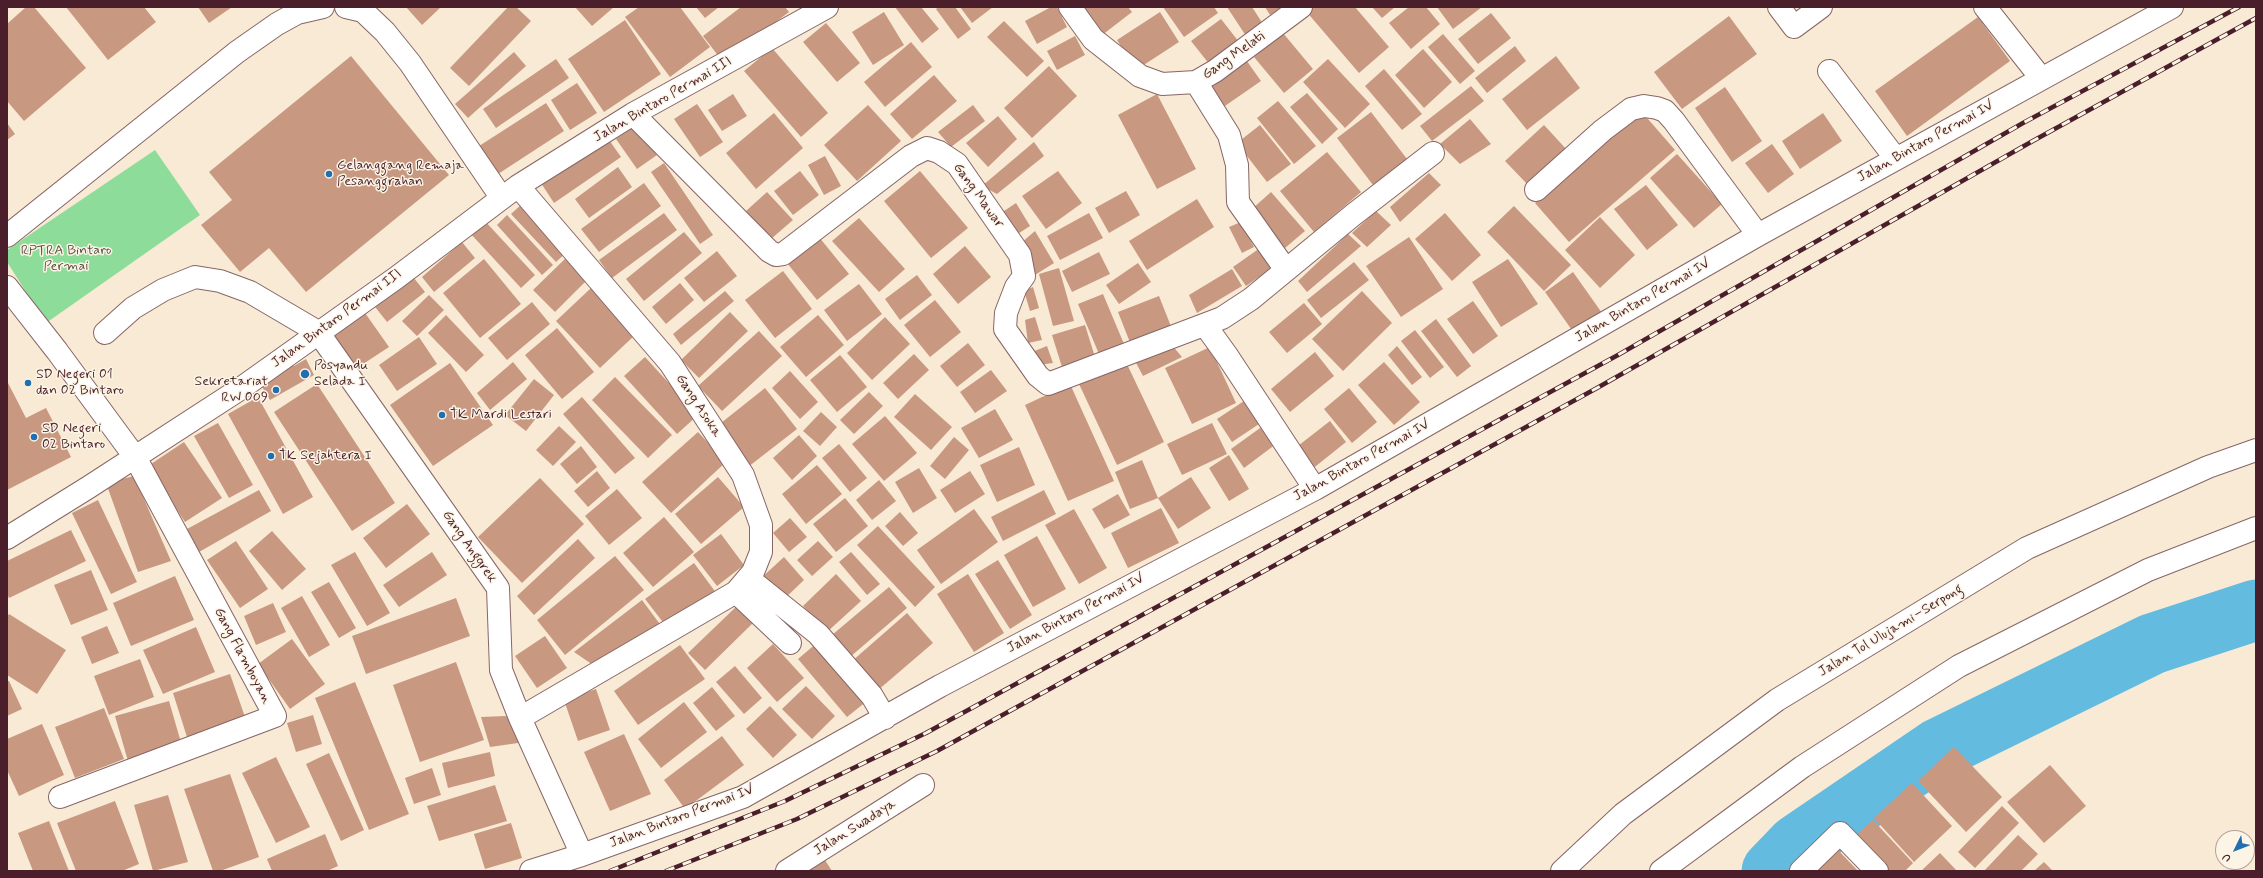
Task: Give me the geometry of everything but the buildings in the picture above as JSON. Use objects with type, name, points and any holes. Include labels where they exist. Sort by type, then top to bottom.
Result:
[{"type":"main road","points":[[7,236],[237,52],[277,24],[297,13],[323,7]]},
{"type":"main road","points":[[346,7],[363,11],[385,32],[510,192]]},
{"type":"main road","name":"Gang Melati","points":[[1070,7],[1093,40],[1140,76],[1162,84],[1196,82],[1301,7]]},
{"type":"main road","points":[[1779,7],[1794,26],[1821,7]]},
{"type":"main road","points":[[1985,7],[2041,78]]},
{"type":"main road","name":"Jalan Bintaro Permai IV","points":[[531,871],[582,855],[742,797],[947,683],[1315,489],[1758,235],[2172,7]]},
{"type":"main road","name":"Jalan Bintaro Permai III","points":[[7,538],[90,488],[134,457],[240,389],[318,332],[396,278],[510,192],[633,114],[814,10]]},
{"type":"main road","points":[[1829,71],[1896,159]]},
{"type":"main road","points":[[1196,82],[1229,136],[1237,166],[1238,202],[1286,270]]},
{"type":"main road","points":[[1536,190],[1603,130],[1631,109],[1644,106],[1657,108],[1665,111],[1674,121],[1758,235]]},
{"type":"main road","name":"Gang Mawar","points":[[633,114],[769,251],[776,255],[783,254],[911,156],[927,148],[945,156],[957,164],[1020,255],[1024,276],[1016,287],[1006,313],[1005,329],[1038,376],[1048,384],[1204,325]]},
{"type":"main road","points":[[1315,489],[1228,357],[1204,325],[1222,318],[1251,299],[1353,215],[1432,153]]},
{"type":"main road","name":"Gang Asoka","points":[[510,192],[670,363],[743,475],[761,525],[761,552],[753,572],[742,585]]},
{"type":"main road","points":[[105,333],[133,308],[162,290],[195,277],[220,281],[250,292],[318,332]]},
{"type":"main road","points":[[7,287],[57,351],[134,457]]},
{"type":"main road","name":"Gang Anggrek","points":[[318,332],[498,588],[502,670],[520,718],[582,855]]},
{"type":"main road","name":"Jalan Tol Ulujami–Serpong","points":[[1562,871],[1623,814],[1777,700],[2020,552],[2208,467],[2256,450]]},
{"type":"main road","name":"Gang Flamboyan","points":[[60,797],[275,716],[134,457]]},
{"type":"main road","points":[[1661,871],[1802,767],[1959,666],[2148,570],[2256,528]]},
{"type":"main road","points":[[742,585],[790,643]]},
{"type":"main road","points":[[520,718],[742,585]]},
{"type":"main road","points":[[742,585],[818,634],[872,696],[885,718]]},
{"type":"main road","name":"Jalan Swadaya","points":[[787,871],[923,785]]},
{"type":"main road","points":[[1801,871],[1840,833],[1877,871]]},
{"type":"green space","name":"RPTRA Bintaro Permai","points":[[155,150],[200,215],[46,323],[7,262],[7,250]]},
{"type":"waterway","points":[[1772,871],[1797,845],[1938,749],[2152,644],[2256,610]]},
{"type":"railway","points":[[610,871],[785,801],[926,733],[1618,355],[2023,123],[2239,7]]},
{"type":"railway","points":[[666,871],[797,819],[937,751],[1597,388],[2031,142],[2256,18]]},
{"type":"place","name":"Gelanggang Remaja Pesanggrahan","points":[[329,174]]},
{"type":"place","name":"Posyandu Selada I","points":[[305,374]]},
{"type":"place","name":"SD Negeri 01 dan 02 Bintaro","points":[[28,383]]},
{"type":"place","name":"Sekretariat RW 009","points":[[276,390]]},
{"type":"place","name":"TK Mardi Lestari","points":[[442,415]]},
{"type":"place","name":"SD Negeri 02 Bintaro","points":[[34,437]]},
{"type":"place","name":"TK Sejahtera I","points":[[271,456]]}]
